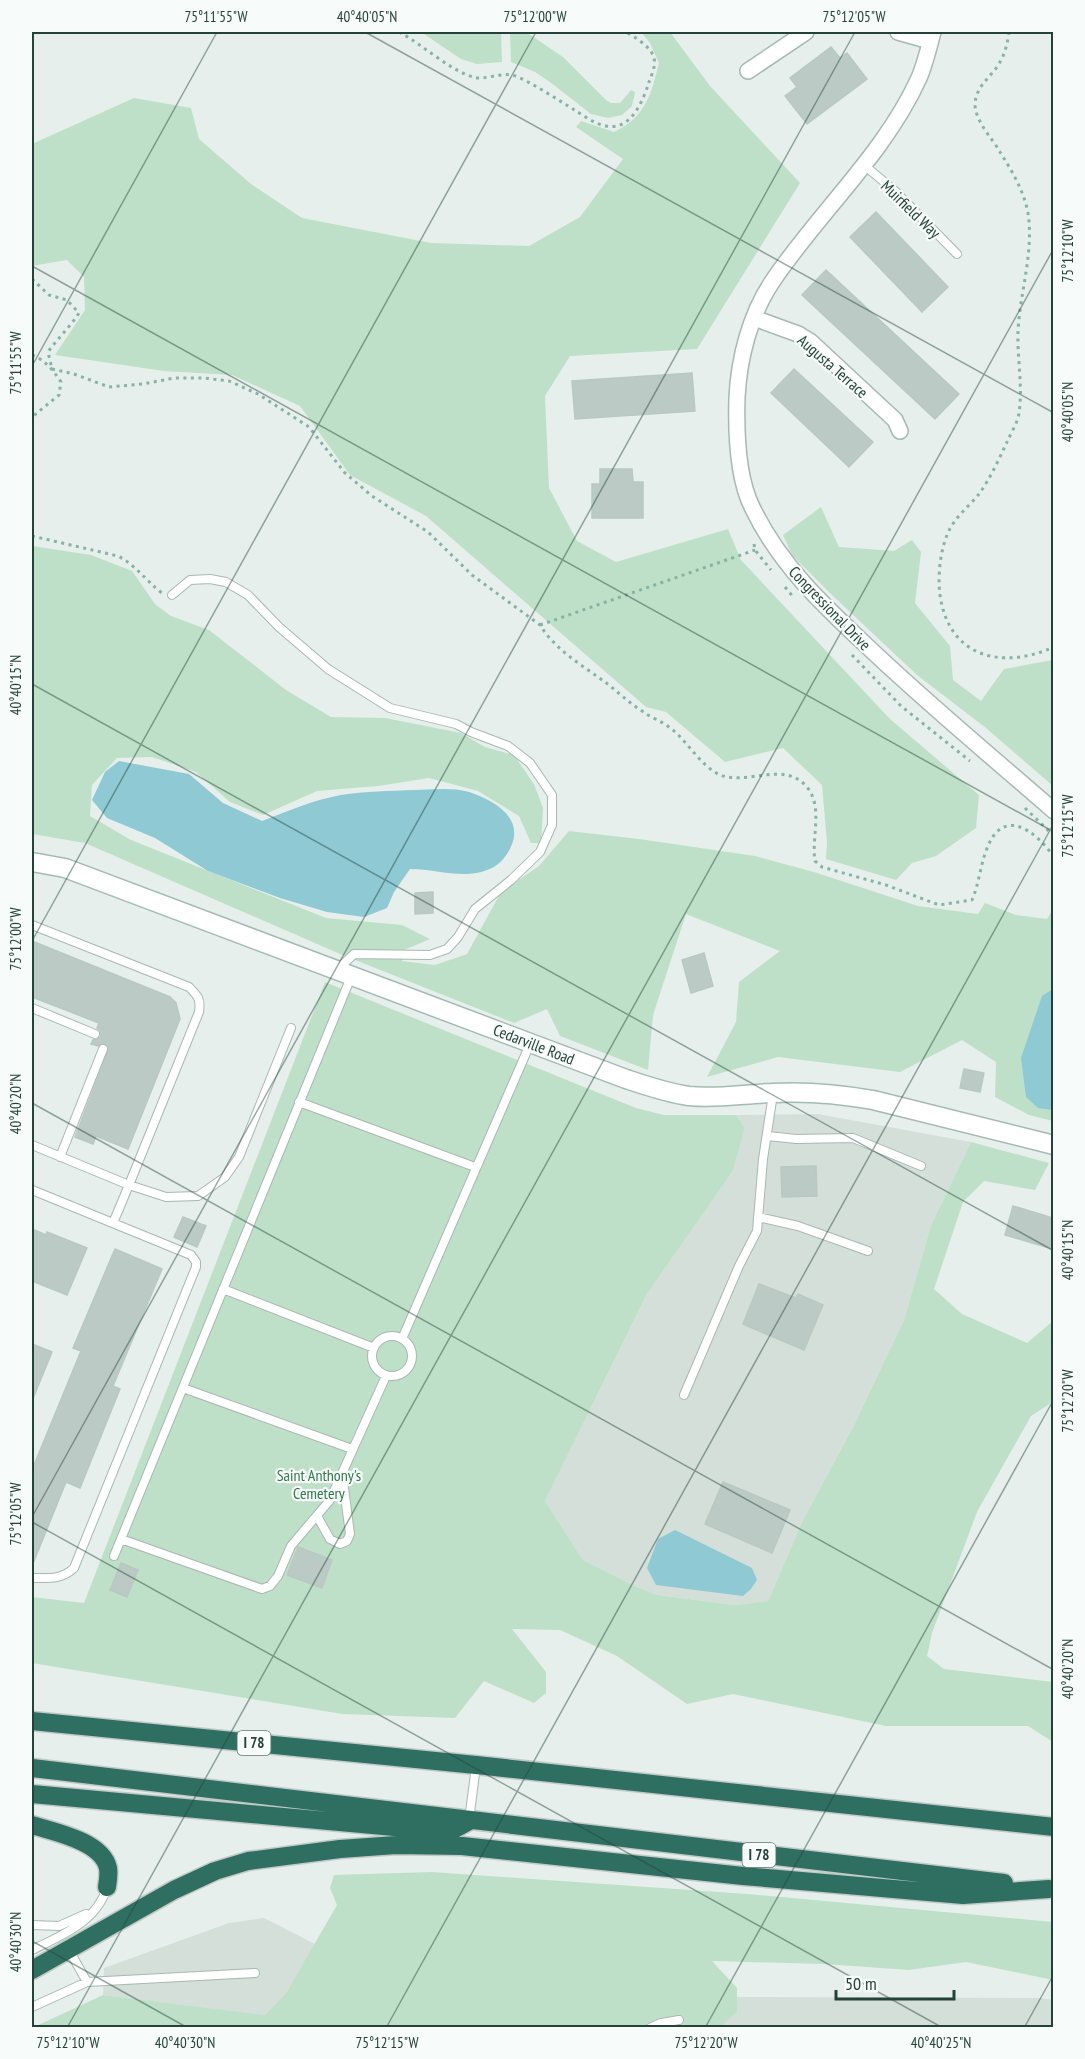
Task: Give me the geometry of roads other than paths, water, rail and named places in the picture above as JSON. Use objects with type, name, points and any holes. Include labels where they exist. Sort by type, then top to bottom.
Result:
[{"type":"highway","name":"I 78","points":[[32,1721],[1053,1825]]},
{"type":"highway","name":"I 78","points":[[32,1768],[1051,1889]]},
{"type":"highway","points":[[32,1794],[449,1832],[469,1821]]},
{"type":"highway","points":[[32,1825],[67,1836],[94,1849],[103,1857],[108,1868],[107,1887]]},
{"type":"highway","points":[[32,1970],[174,1890],[231,1865],[330,1850],[396,1845],[462,1846],[743,1876],[963,1895],[1051,1889]]},
{"type":"main road","name":"Cedarville Road","points":[[32,862],[65,868],[626,1079],[670,1092],[711,1097],[822,1093],[873,1100],[1053,1145]]},
{"type":"street","points":[[748,71],[806,32]]},
{"type":"street","points":[[898,32],[932,36]]},
{"type":"street","name":"Congressional Drive","points":[[932,36],[919,77],[895,120],[864,165],[777,275],[760,303],[744,349],[738,383],[736,433],[750,505],[779,555],[815,597],[918,694],[1053,811]]},
{"type":"street","name":"Augusta Terrace","points":[[754,318],[798,334],[811,342],[895,420],[900,431]]},
{"type":"lane","name":"Muirfield Way","points":[[864,165],[895,191],[957,254]]},
{"type":"lane","points":[[114,1556],[299,1102],[344,973],[354,954],[430,955],[447,949],[458,937],[475,909],[511,880],[540,852],[552,825],[552,795],[530,763],[508,746],[456,724],[390,708],[328,669],[279,627],[248,595],[226,582],[210,579],[190,580],[172,595]]},
{"type":"lane","points":[[32,925],[189,987],[199,996],[201,1003],[113,1223]]},
{"type":"lane","points":[[32,1008],[95,1034]]},
{"type":"lane","points":[[32,1145],[129,1185],[166,1197],[198,1196],[225,1177],[239,1157],[291,1028]]},
{"type":"lane","points":[[402,1339],[531,1043]]},
{"type":"lane","points":[[60,1156],[103,1049]]},
{"type":"lane","points":[[684,1395],[739,1266],[757,1231],[763,1159],[773,1093]]},
{"type":"lane","points":[[299,1102],[475,1167]]},
{"type":"lane","points":[[768,1136],[853,1138],[921,1166]]},
{"type":"lane","points":[[32,1190],[191,1255],[196,1262],[196,1267],[74,1568],[68,1575],[60,1577],[32,1578]]},
{"type":"lane","points":[[758,1217],[798,1226],[868,1251]]},
{"type":"lane","points":[[223,1289],[374,1348]]},
{"type":"lane","points":[[396,1336],[402,1339],[411,1348],[410,1368],[399,1376],[386,1376],[375,1368],[374,1348],[383,1338],[396,1336]]},
{"type":"lane","points":[[121,1539],[261,1589],[270,1586],[278,1576],[291,1546],[330,1500],[386,1376]]},
{"type":"lane","points":[[183,1388],[352,1449]]},
{"type":"lane","points":[[317,1516],[330,1539],[340,1544],[347,1541],[350,1534],[342,1471]]},
{"type":"lane","points":[[469,1821],[476,1765]]},
{"type":"lane","points":[[32,1924],[58,1926],[76,1920],[91,1910],[107,1887]]},
{"type":"lane","points":[[32,1950],[65,1934],[86,1919],[99,1906],[107,1887]]},
{"type":"lane","points":[[69,1950],[87,1982]]},
{"type":"lane","points":[[32,2007],[87,1982],[255,1973]]},
{"type":"lane","points":[[650,2028],[661,2023],[679,2020]]},
{"type":"water","points":[[119,761],[189,774],[223,803],[262,821],[341,795],[387,791],[462,790],[487,799],[503,810],[513,825],[514,834],[507,854],[499,864],[492,868],[472,874],[410,869],[394,892],[387,908],[364,917],[327,912],[280,898],[208,871],[155,838],[107,818],[92,800],[105,772]]},
{"type":"water","points":[[1053,989],[1053,1110],[1038,1108],[1026,1097],[1021,1058],[1042,996]]},
{"type":"water","points":[[675,1530],[752,1568],[757,1580],[751,1589],[743,1596],[656,1585],[647,1568],[658,1539]]},
{"type":"park label","name":"Saint Anthony's Cemetery","points":[[319,1484]]}]
